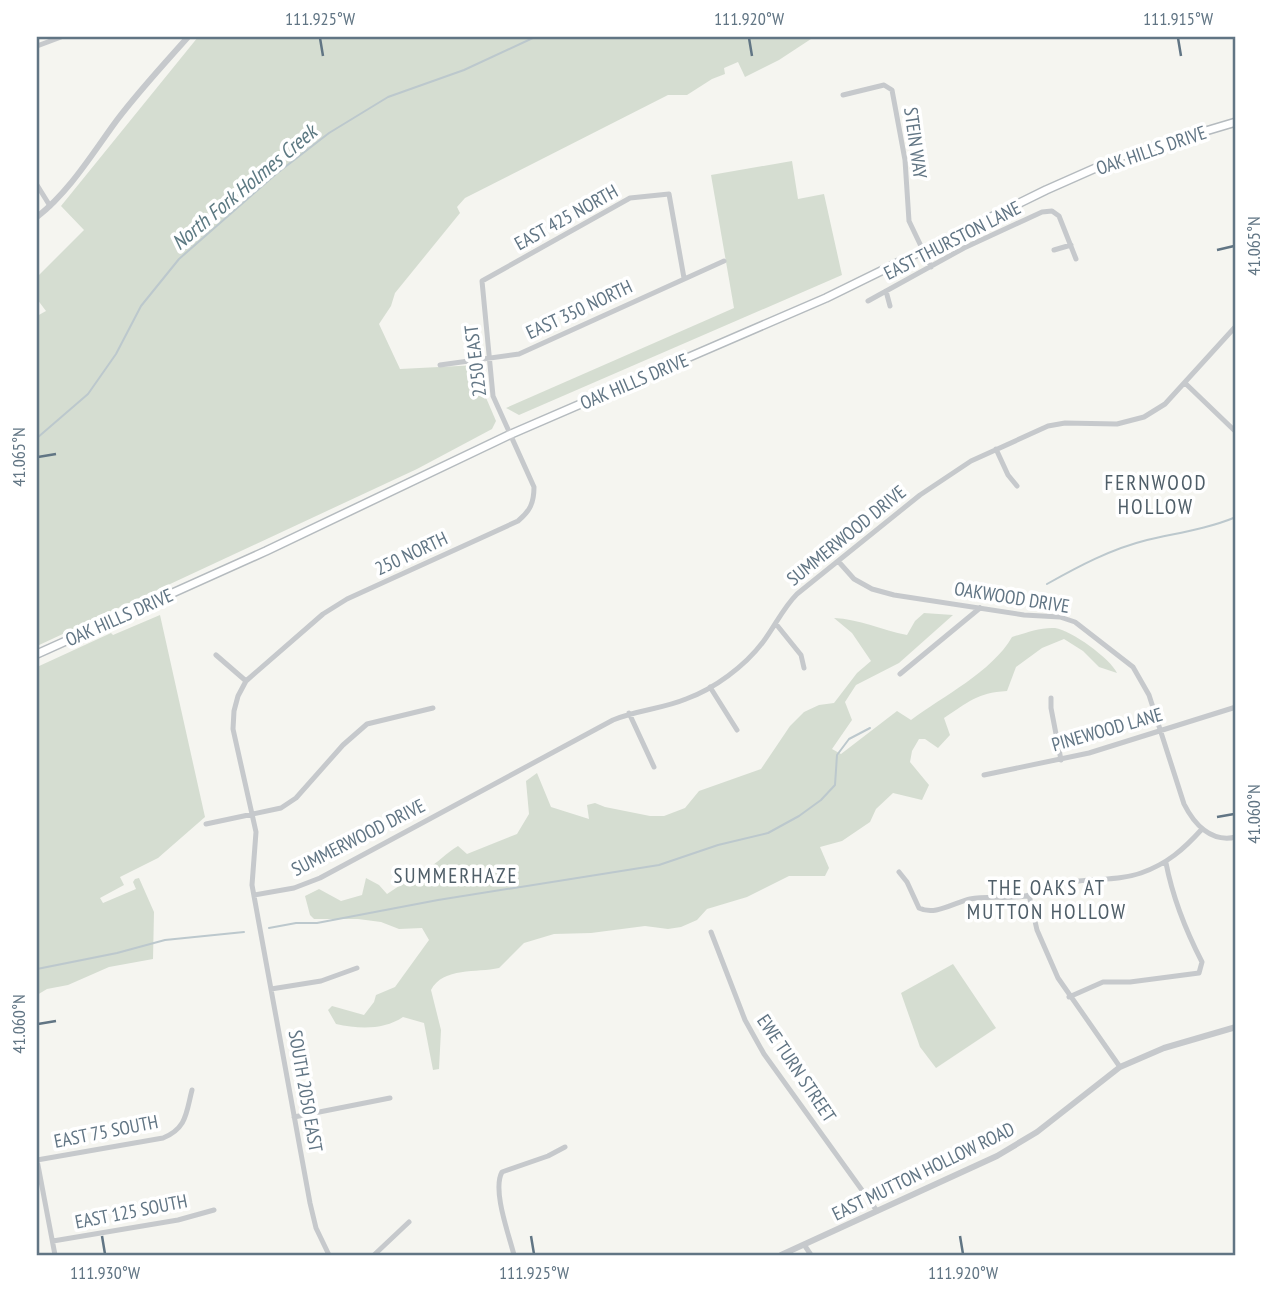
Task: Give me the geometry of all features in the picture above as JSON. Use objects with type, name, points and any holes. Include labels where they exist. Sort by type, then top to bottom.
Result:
[{"type":"main road","name":"OAK HILLS DRIVE","points":[[37,654],[266,551],[509,435],[826,298],[922,249],[1125,155],[1236,122]]},
{"type":"street","points":[[37,46],[61,37]]},
{"type":"street","points":[[37,217],[85,165],[119,117],[188,37]]},
{"type":"street","name":"STEIN WAY","points":[[843,95],[884,85],[892,90],[905,160],[909,221],[922,249]]},
{"type":"street","points":[[37,185],[50,206]]},
{"type":"street","name":"EAST 425 NORTH","points":[[482,281],[630,198],[669,194],[684,278]]},
{"type":"street","name":"EAST THURSTON LANE","points":[[869,301],[1042,212],[1052,211],[1059,216],[1070,245]]},
{"type":"street","points":[[1054,250],[1070,245],[1076,259]]},
{"type":"street","points":[[922,249],[931,267]]},
{"type":"street","name":"EAST 350 NORTH","points":[[440,365],[519,354],[724,261]]},
{"type":"street","name":"2250 EAST","points":[[482,281],[492,396],[509,435]]},
{"type":"street","points":[[886,291],[890,306]]},
{"type":"street","name":"SUMMERWOOD DRIVE","points":[[254,895],[294,888],[320,878],[629,713],[686,699],[710,687],[754,652],[797,594],[943,478],[996,449],[1048,426],[1065,422],[1117,424],[1144,417],[1166,404],[1236,326]]},
{"type":"street","points":[[1185,383],[1236,432]]},
{"type":"street","name":"250 NORTH","points":[[246,681],[323,614],[347,599],[518,521],[529,512],[534,499],[534,487],[509,435]]},
{"type":"street","points":[[996,449],[1008,475],[1017,486]]},
{"type":"street","name":"OAKWOOD DRIVE","points":[[838,561],[854,579],[873,589],[894,595],[1024,615],[1060,617],[1075,622],[1133,667],[1149,695],[1184,804],[1192,820],[1202,829]]},
{"type":"street","points":[[900,674],[979,608]]},
{"type":"street","points":[[776,624],[801,655],[804,668]]},
{"type":"street","points":[[216,655],[246,681]]},
{"type":"street","name":"SOUTH 2050 EAST","points":[[246,681],[238,696],[233,729],[256,832],[252,872],[254,895],[310,1203],[316,1228],[329,1255]]},
{"type":"street","points":[[710,687],[737,730]]},
{"type":"street","points":[[1051,698],[1061,760]]},
{"type":"street","name":"PINEWOOD LANE","points":[[984,775],[1089,754],[1236,707]]},
{"type":"street","points":[[206,824],[281,808],[296,798],[343,745],[367,724],[433,708]]},
{"type":"street","points":[[629,713],[654,768]]},
{"type":"street","points":[[898,872],[906,881],[919,908],[926,912],[974,898],[1029,895],[1072,881],[1122,878],[1166,863],[1186,847],[1202,829],[1216,837],[1236,838]]},
{"type":"street","points":[[1069,997],[1103,982],[1130,982],[1199,973],[1202,962],[1186,932],[1173,898],[1166,863]]},
{"type":"street","points":[[1029,895],[1047,957],[1069,997],[1119,1067]]},
{"type":"street","name":"EWE TURN STREET","points":[[711,932],[744,1020],[764,1054],[877,1211]]},
{"type":"street","points":[[271,989],[321,981],[357,968]]},
{"type":"street","name":"EAST MUTTON HOLLOW ROAD","points":[[781,1255],[997,1156],[1037,1132],[1119,1067],[1164,1048],[1236,1027]]},
{"type":"street","name":"EAST 75 SOUTH","points":[[37,1160],[163,1138],[176,1132],[183,1124],[192,1090]]},
{"type":"street","points":[[294,1117],[390,1098]]},
{"type":"street","points":[[514,1255],[499,1194],[498,1179],[502,1172],[565,1147]]},
{"type":"street","points":[[37,1160],[55,1255]]},
{"type":"street","name":"EAST 125 SOUTH","points":[[53,1241],[178,1220],[214,1210]]},
{"type":"street","points":[[374,1255],[409,1222]]},
{"type":"street","points":[[805,1246],[811,1255]]},
{"type":"shaded area","points":[[198,37],[814,37],[779,60],[745,77],[738,62],[724,68],[725,74],[687,95],[668,95],[465,198],[457,207],[460,213],[395,293],[391,306],[379,324],[400,369],[478,365],[483,369],[484,393],[496,421],[492,429],[417,469],[37,646],[37,316],[46,311],[37,299],[37,277],[84,230],[61,206]]},
{"type":"shaded area","points":[[792,161],[798,199],[824,194],[842,275],[519,415],[506,408],[734,308],[711,175]]},
{"type":"shaded area","points":[[924,613],[953,615],[899,663],[856,685],[845,702],[852,720],[832,749],[841,754],[897,711],[911,720],[980,672],[1003,650],[1012,637],[1044,628],[1062,630],[1080,639],[1099,653],[1117,673],[1099,667],[1083,651],[1064,639],[1042,648],[1016,667],[1007,691],[980,696],[944,718],[950,735],[938,748],[925,739],[919,739],[912,751],[910,762],[929,785],[922,800],[893,793],[876,809],[870,822],[842,841],[820,847],[829,868],[825,876],[789,876],[747,897],[707,909],[697,920],[681,927],[668,929],[645,926],[591,933],[554,934],[524,943],[499,968],[461,972],[444,978],[431,990],[441,1030],[439,1069],[433,1070],[424,1023],[403,1017],[388,1024],[371,1027],[336,1024],[328,1010],[332,1006],[364,1015],[376,995],[395,987],[429,940],[422,928],[399,929],[381,922],[358,919],[314,919],[310,915],[305,896],[319,889],[341,901],[362,895],[366,878],[379,885],[387,894],[402,884],[400,873],[415,868],[425,870],[458,846],[467,854],[517,834],[529,814],[526,781],[537,773],[551,807],[589,819],[587,805],[595,803],[650,816],[664,816],[685,808],[699,791],[761,769],[790,726],[804,712],[819,705],[834,703],[857,673],[871,661],[852,633],[834,618],[852,620],[907,635],[915,621]]},
{"type":"shaded area","points":[[160,615],[205,817],[158,858],[120,877],[124,885],[100,898],[103,903],[136,889],[133,882],[139,878],[154,912],[153,959],[109,967],[37,995],[37,667],[111,633],[113,635]]},
{"type":"shaded area","points":[[953,964],[996,1028],[936,1068],[920,1047],[901,993]]},
{"type":"waterway","name":"North Fork Holmes Creek","points":[[37,438],[88,394],[116,354],[141,306],[179,259],[276,174],[329,133],[388,97],[464,70],[535,37]]},
{"type":"waterway","name":"North Fork Holmes Creek","points":[[1047,584],[1121,548],[1236,517]]},
{"type":"waterway","name":"North Fork Holmes Creek","points":[[1023,602],[1027,599]]},
{"type":"waterway","name":"North Fork Holmes Creek","points":[[269,928],[296,923],[317,923],[438,900],[659,865],[718,845],[768,833],[821,800],[835,785],[837,755],[849,739],[870,728]]},
{"type":"waterway","name":"North Fork Holmes Creek","points":[[37,969],[165,940],[244,932]]},
{"type":"district","name":"FERNWOOD HOLLOW","points":[[1156,494]]},
{"type":"district","name":"SUMMERHAZE","points":[[456,875]]},
{"type":"district","name":"THE OAKS AT MUTTON HOLLOW","points":[[1047,899]]}]
